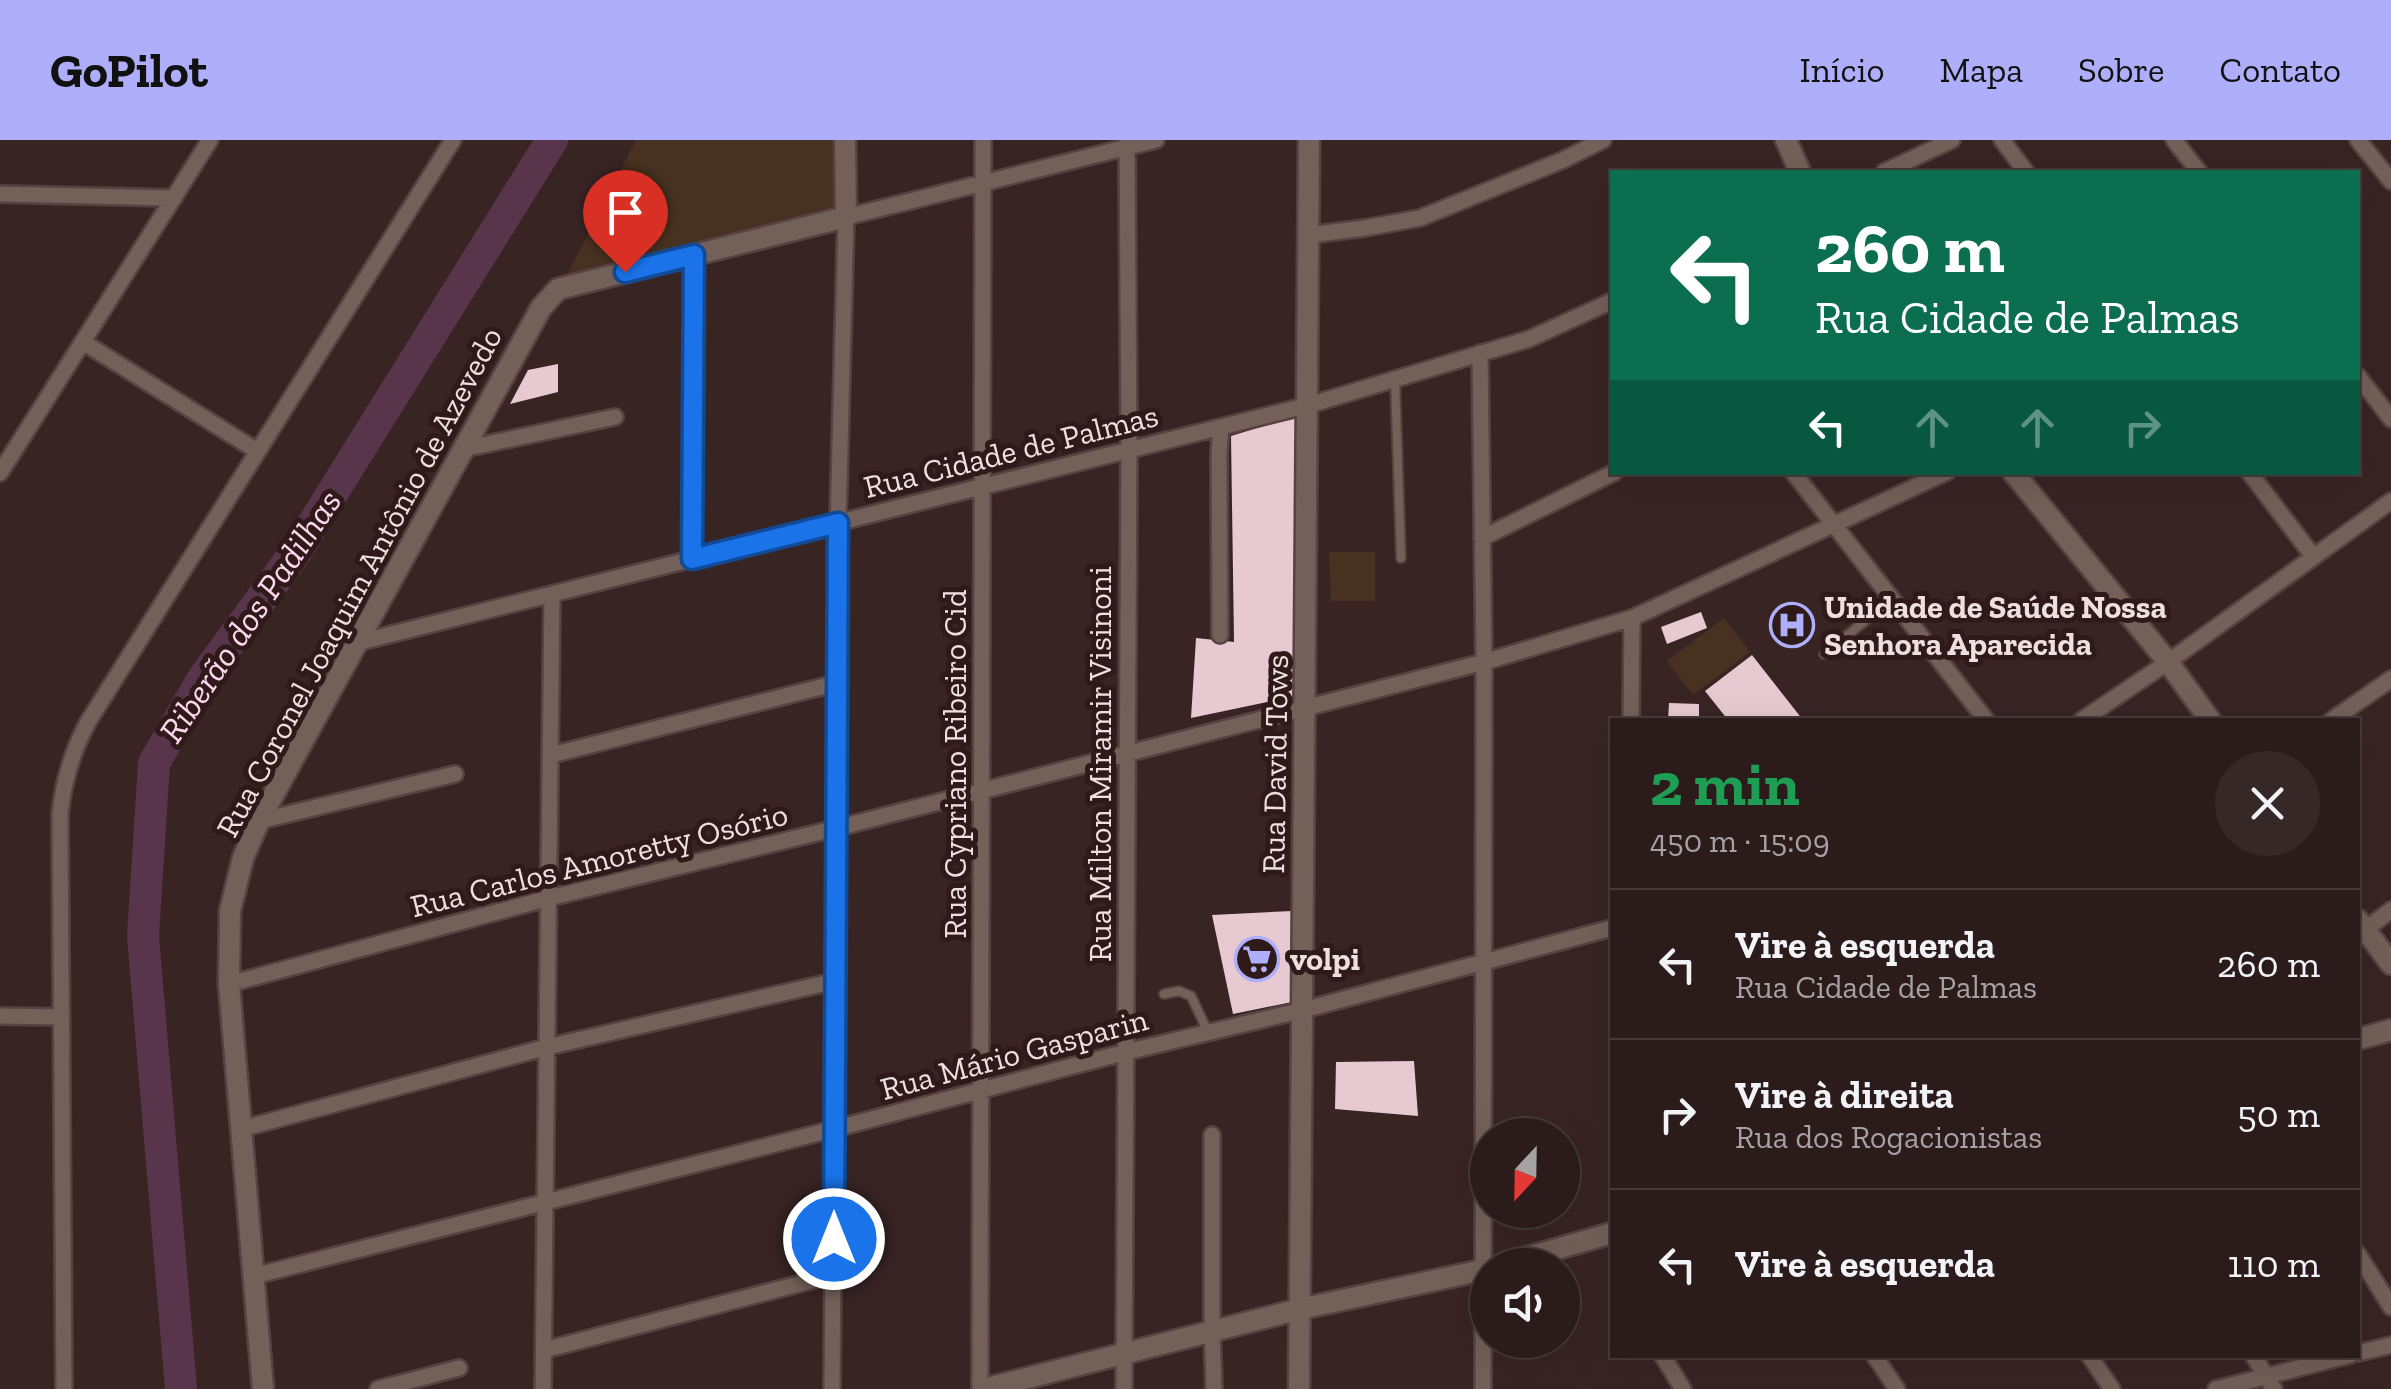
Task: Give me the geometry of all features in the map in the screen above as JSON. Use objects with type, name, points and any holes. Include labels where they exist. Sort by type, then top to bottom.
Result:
[{"type":"street","points":[[0,473],[210,140]]},
{"type":"street","points":[[64,1389],[60,815],[68,764],[88,722],[453,140]]},
{"type":"street","points":[[832,1389],[838,523],[845,140]]},
{"type":"street","name":"Rua Cypriano Ribeiro Cid","points":[[982,1389],[983,140]]},
{"type":"street","points":[[692,559],[694,255],[1127,144],[1156,140]]},
{"type":"street","name":"Rua David Tows","points":[[1299,1389],[1309,140]]},
{"type":"street","points":[[1309,235],[1420,218],[1604,140]]},
{"type":"street","points":[[1786,140],[1799,170]]},
{"type":"street","points":[[1888,170],[1952,140]]},
{"type":"street","points":[[2002,140],[2024,170]]},
{"type":"street","points":[[2174,140],[2198,170]]},
{"type":"street","points":[[2358,140],[2391,181]]},
{"type":"street","name":"Rua Milton Miramir Visinoni","points":[[1124,1389],[1127,144]]},
{"type":"street","points":[[0,194],[174,198]]},
{"type":"street","name":"Rua Coronel Joaquim Antônio de Azevedo","points":[[263,1389],[229,984],[230,911],[243,858],[259,821],[541,308],[558,289],[694,255]]},
{"type":"street","name":"Rua Cidade de Palmas","points":[[356,643],[1309,405],[1529,338],[1610,301]]},
{"type":"street","points":[[82,342],[258,450]]},
{"type":"street","points":[[1480,354],[1483,962],[1490,1248]]},
{"type":"street","points":[[2360,379],[2391,419]]},
{"type":"street","points":[[463,450],[616,416]]},
{"type":"street","points":[[1220,635],[1221,427]]},
{"type":"street","points":[[1482,538],[1610,474]]},
{"type":"street","points":[[1796,475],[1984,718]]},
{"type":"street","name":"Rua Carlos Amoretty Osório","points":[[229,984],[549,898],[1484,662],[1632,618],[1941,475]]},
{"type":"street","points":[[2015,475],[2168,662],[2209,718]]},
{"type":"street","points":[[2251,475],[2313,556]]},
{"type":"street","points":[[2085,718],[2391,501]]},
{"type":"street","points":[[544,1389],[552,594]]},
{"type":"street","points":[[1631,718],[1632,618]]},
{"type":"street","points":[[2335,718],[2391,679]]},
{"type":"street","points":[[550,755],[838,682]]},
{"type":"street","points":[[259,821],[454,774]]},
{"type":"street","points":[[2391,910],[2361,925],[2391,964]]},
{"type":"street","name":"Rua Mário Gasparin","points":[[254,1276],[1610,929]]},
{"type":"street","points":[[241,1129],[548,1047],[835,980]]},
{"type":"street","points":[[0,1016],[61,1016]]},
{"type":"street","points":[[2360,1038],[2391,1030]]},
{"type":"street","points":[[1212,1135],[1214,1389]]},
{"type":"street","points":[[1562,1248],[1610,1235]]},
{"type":"street","points":[[2360,1257],[2391,1307]]},
{"type":"street","points":[[982,1389],[1300,1308],[1470,1272]]},
{"type":"street","points":[[544,1350],[833,1276]]},
{"type":"street","points":[[2360,1352],[2391,1344]]},
{"type":"street","points":[[1483,1389],[1485,1358]]},
{"type":"street","points":[[1664,1358],[1683,1389]]},
{"type":"street","points":[[1876,1358],[1897,1389]]},
{"type":"street","points":[[2092,1358],[2112,1389]]},
{"type":"street","points":[[2254,1358],[2270,1383]]},
{"type":"street","points":[[2216,1389],[2270,1383],[2341,1358]]},
{"type":"street","points":[[378,1389],[459,1368]]},
{"type":"lane","points":[[1395,379],[1402,558]]},
{"type":"lane","points":[[1824,654],[1891,600]]},
{"type":"lane","points":[[1164,994],[1186,992],[1208,1032]]},
{"type":"shaded area","points":[[636,140],[842,140],[844,209],[565,279]]},
{"type":"shaded area","points":[[1329,552],[1375,552],[1375,601],[1331,601]]},
{"type":"shaded area","points":[[1724,618],[1750,652],[1693,695],[1667,661]]},
{"type":"building","points":[[558,364],[558,392],[510,404],[528,370]]},
{"type":"building","points":[[1297,416],[1296,696],[1191,718],[1196,638],[1234,642],[1231,436]]},
{"type":"building","points":[[1701,612],[1707,628],[1667,644],[1661,627]]},
{"type":"building","points":[[1752,655],[1801,718],[1726,718],[1705,691]]},
{"type":"building","points":[[1669,703],[1699,704],[1699,718],[1668,718]]},
{"type":"building","name":"volpi","points":[[1292,911],[1292,1002],[1233,1014],[1212,915]]},
{"type":"building","points":[[1414,1061],[1418,1116],[1335,1109],[1336,1062]]},
{"type":"waterway","name":"Riberão dos Padilhas","points":[[181,1389],[143,936],[154,763],[202,680],[295,553],[552,140]]},
{"type":"place","name":"Unidade de Saúde Nossa Senhora Aparecida","points":[[1792,625]]},
{"type":"place","name":"volpi","points":[[1257,959]]},
{"type":"route","points":[[625,272],[694,255],[692,559],[838,523],[834,1239]]}]
